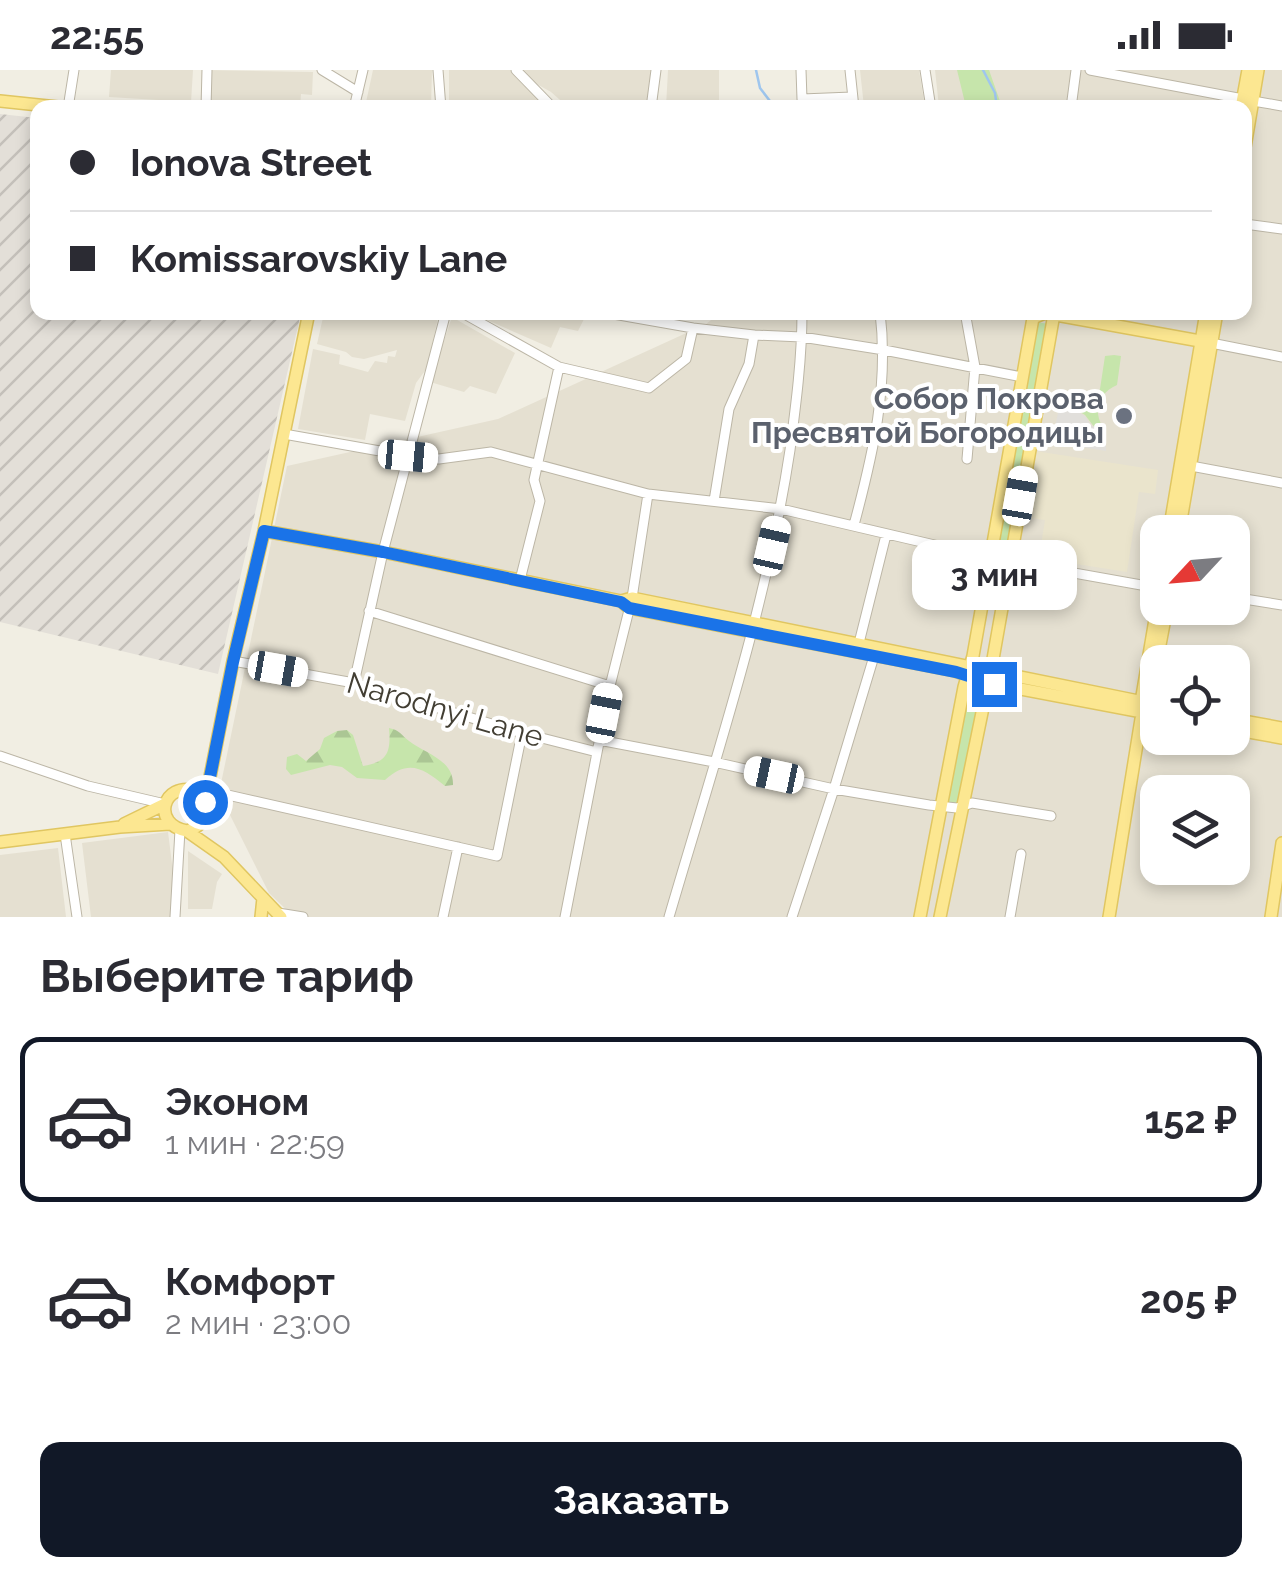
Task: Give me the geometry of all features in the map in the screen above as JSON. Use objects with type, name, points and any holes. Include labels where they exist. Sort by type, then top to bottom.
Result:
[{"type":"main road","points":[[1246,100],[1248,70]]},
{"type":"main road","points":[[1247,100],[1258,70]]},
{"type":"main road","points":[[0,101],[30,104]]},
{"type":"main road","points":[[0,842],[120,827],[198,827],[202,822],[307,320]]},
{"type":"main road","points":[[920,917],[1022,378],[1039,320]]},
{"type":"main road","points":[[940,917],[989,678],[1040,320]]},
{"type":"main road","points":[[1076,320],[1206,342]]},
{"type":"main road","points":[[1183,515],[1206,320]]},
{"type":"main road","points":[[1172,515],[1213,320]]},
{"type":"main road","points":[[264,531],[876,651],[957,663],[968,672],[989,678],[1140,709]]},
{"type":"main road","points":[[753,627],[859,643],[876,651]]},
{"type":"main road","points":[[1250,722],[1282,728]]},
{"type":"main road","points":[[1250,732],[1282,738]]},
{"type":"main road","points":[[1109,917],[1140,748]]},
{"type":"main road","points":[[120,827],[165,804],[174,792],[188,789],[213,767]]},
{"type":"main road","points":[[188,789],[205,802]]},
{"type":"main road","points":[[165,804],[166,818],[224,857]]},
{"type":"main road","points":[[202,822],[224,857],[279,915]]},
{"type":"main road","points":[[1271,917],[1282,843]]},
{"type":"main road","points":[[261,917],[263,898]]},
{"type":"street","points":[[69,100],[74,70]]},
{"type":"street","points":[[206,100],[207,70]]},
{"type":"street","points":[[322,70],[358,92]]},
{"type":"street","points":[[438,70],[440,100]]},
{"type":"street","points":[[516,70],[545,100]]},
{"type":"street","points":[[652,100],[656,70]]},
{"type":"street","points":[[801,70],[802,98],[828,100]]},
{"type":"street","points":[[850,70],[853,100]]},
{"type":"street","points":[[925,70],[930,100]]},
{"type":"street","points":[[1072,100],[1076,70]]},
{"type":"street","points":[[1090,70],[1236,100]]},
{"type":"street","points":[[356,100],[363,71]]},
{"type":"street","points":[[1252,103],[1282,106]]},
{"type":"street","points":[[1252,225],[1282,228]]},
{"type":"street","points":[[354,683],[383,552],[444,320]]},
{"type":"street","points":[[474,320],[559,367],[649,388],[686,360],[694,328]]},
{"type":"street","points":[[648,320],[754,335],[802,337],[1022,378]]},
{"type":"street","points":[[669,917],[753,627],[781,509],[802,320]]},
{"type":"street","points":[[854,525],[878,417],[884,350],[881,320]]},
{"type":"street","points":[[967,320],[975,368],[967,459]]},
{"type":"street","points":[[714,501],[728,410],[749,364],[754,335]]},
{"type":"street","points":[[1206,342],[1282,356]]},
{"type":"street","points":[[520,580],[540,500],[534,480],[559,367]]},
{"type":"street","points":[[284,434],[439,459],[490,452],[648,494],[781,509],[990,558],[1140,585]]},
{"type":"street","points":[[1191,466],[1282,483]]},
{"type":"street","points":[[565,917],[648,494]]},
{"type":"street","points":[[859,643],[886,535]]},
{"type":"street","points":[[1250,600],[1282,605]]},
{"type":"street","points":[[369,612],[610,686]]},
{"type":"street","points":[[792,917],[876,651]]},
{"type":"street","name":"Narodnyi Lane","points":[[233,662],[354,683],[597,752]]},
{"type":"street","points":[[205,802],[219,793],[496,856],[522,733]]},
{"type":"street","points":[[599,740],[834,788],[957,808],[972,803],[1051,816]]},
{"type":"street","points":[[0,756],[88,786],[165,804]]},
{"type":"street","points":[[175,917],[179,828]]},
{"type":"street","points":[[65,834],[77,917]]},
{"type":"street","points":[[444,917],[458,847]]},
{"type":"street","points":[[1010,917],[1021,854]]},
{"type":"street","points":[[279,915],[303,917]]},
{"type":"shaded area","points":[[111,70],[193,70],[191,100],[109,97]]},
{"type":"shaded area","points":[[206,70],[313,72],[312,95],[301,94],[301,100],[205,100]]},
{"type":"shaded area","points":[[373,70],[432,70],[431,100],[367,100]]},
{"type":"shaded area","points":[[449,70],[510,70],[541,100],[449,100]]},
{"type":"shaded area","points":[[524,70],[651,70],[648,100],[560,100]]},
{"type":"shaded area","points":[[668,70],[719,70],[719,100],[666,100]]},
{"type":"shaded area","points":[[860,70],[919,70],[924,100],[863,100]]},
{"type":"shaded area","points":[[935,70],[1282,70],[1282,917],[294,917],[269,893],[219,793],[287,466],[498,419],[711,320],[1252,320],[1252,100],[938,100]]},
{"type":"shaded area","points":[[0,114],[30,117],[30,320],[299,320],[218,674],[0,622]]},
{"type":"shaded area","points":[[322,320],[437,320],[427,368],[416,383],[405,421],[370,414],[365,440],[298,429],[313,349],[340,355],[339,364],[368,372],[375,361],[387,363],[388,356],[395,357],[397,350],[364,359],[317,344]]},
{"type":"shaded area","points":[[451,320],[515,353],[496,394],[470,386],[464,392],[430,382]]},
{"type":"shaded area","points":[[487,320],[584,320],[578,331],[560,327],[551,348]]},
{"type":"shaded area","points":[[1059,408],[1073,409],[1085,416],[1091,426],[1099,428],[1106,440],[1106,451],[1062,444],[1063,438],[1053,437]]},
{"type":"shaded area","points":[[1035,451],[1158,470],[1155,494],[1139,492],[1127,572],[1039,558],[1045,520],[1023,517]]},
{"type":"shaded area","points":[[168,832],[174,880],[171,917],[91,917],[82,843]]},
{"type":"shaded area","points":[[58,848],[66,917],[0,917],[0,855]]},
{"type":"shaded area","points":[[188,851],[222,874],[212,909],[188,909]]},
{"type":"green space","points":[[957,70],[989,70],[1000,100],[964,100]]},
{"type":"green space","points":[[1036,322],[1049,324],[1008,555],[996,553]]},
{"type":"green space","points":[[1105,356],[1121,356],[1117,385],[1102,397],[1098,414],[1102,426],[1095,428],[1072,407],[1073,399],[1091,403],[1100,389]]},
{"type":"green space","points":[[970,687],[981,689],[958,805],[947,802]]},
{"type":"green space","points":[[389,728],[438,758],[449,769],[453,785],[445,786],[416,768],[402,769],[385,780],[357,778],[342,767],[330,765],[291,775],[286,769],[287,757],[297,754],[306,761],[320,749],[324,738],[347,730],[353,735],[363,766],[378,762],[388,750]]},
{"type":"waterway","points":[[756,70],[760,88],[769,100]]},
{"type":"waterway","points":[[983,70],[996,100]]},
{"type":"place","name":"Собор Покрова Пресвятой Богородицы","points":[[1124,416]]},
{"type":"route","points":[[205,802],[264,531],[452,566],[621,602],[629,608],[956,672],[994,684]]}]
